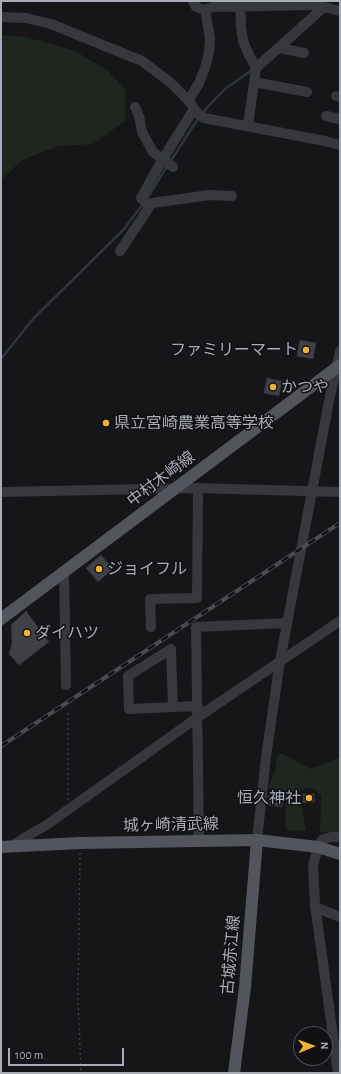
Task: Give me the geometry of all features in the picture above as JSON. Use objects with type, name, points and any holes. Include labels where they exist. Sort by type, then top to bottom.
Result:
[{"type":"main road","name":"中村木崎線","points":[[1,619],[338,367]]},
{"type":"main road","name":"城ヶ崎清武線","points":[[5,847],[80,843],[257,840],[318,847],[340,854]]},
{"type":"main road","name":"古城赤江線","points":[[234,1073],[245,987],[257,840]]},
{"type":"street","points":[[193,1],[196,7],[264,3],[305,3],[340,11]]},
{"type":"street","points":[[240,4],[240,27],[243,41],[256,68],[248,126]]},
{"type":"street","points":[[188,101],[199,83],[209,52],[210,6]]},
{"type":"street","points":[[256,68],[324,7]]},
{"type":"street","points":[[1,17],[26,18],[51,24],[142,61],[162,75],[198,113],[248,126],[340,145]]},
{"type":"street","points":[[278,48],[304,53]]},
{"type":"street","points":[[254,82],[307,92]]},
{"type":"street","points":[[135,107],[139,116],[142,132],[153,152],[167,163]]},
{"type":"street","points":[[149,207],[141,198],[167,163],[198,113]]},
{"type":"street","points":[[326,116],[340,119]]},
{"type":"street","points":[[325,141],[340,151]]},
{"type":"street","points":[[120,251],[152,203],[210,195],[232,196]]},
{"type":"street","points":[[257,840],[266,757],[280,661],[340,351]]},
{"type":"street","points":[[151,628],[150,599],[197,598],[198,488]]},
{"type":"street","points":[[1,492],[198,488],[340,492]]},
{"type":"street","points":[[64,572],[66,685]]},
{"type":"street","points":[[5,847],[48,824],[198,717],[340,621]]},
{"type":"street","points":[[199,841],[196,627],[287,623]]},
{"type":"street","points":[[173,707],[171,649],[128,676],[129,709],[198,706]]},
{"type":"street","points":[[338,1068],[335,1018],[315,907],[312,866],[322,839],[331,837],[340,838]]},
{"type":"street","points":[[315,907],[340,917]]},
{"type":"path","points":[[68,712],[68,810]]},
{"type":"path","points":[[80,843],[78,999],[81,1073]]},
{"type":"shaded area","points":[[1,35],[26,37],[73,50],[106,69],[125,89],[125,121],[93,144],[59,146],[22,160],[1,180]]},
{"type":"shaded area","points":[[278,754],[284,754],[310,769],[340,757],[340,832],[320,832],[321,796],[315,789],[306,788],[299,793],[306,830],[286,830],[285,793],[268,788],[275,771]]},
{"type":"building","name":"ファミリーマート","points":[[300,340],[316,343],[313,359],[297,356]]},
{"type":"building","name":"かつや","points":[[267,378],[282,381],[279,396],[264,393]]},
{"type":"building","name":"ジョイフル","points":[[101,555],[113,569],[98,582],[86,568]]},
{"type":"building","name":"ダイハツ","points":[[26,611],[49,642],[19,665],[9,654],[12,643],[11,625]]},
{"type":"building","name":"恒久神社","points":[[303,794],[314,794],[315,802],[303,803]]},
{"type":"building","points":[[269,796],[283,797],[282,807],[268,805]]},
{"type":"waterway","points":[[202,113],[225,89],[252,70]]},
{"type":"waterway","points":[[170,162],[199,117]]},
{"type":"waterway","points":[[147,199],[167,166]]},
{"type":"waterway","points":[[1,359],[33,319],[124,229],[142,205]]},
{"type":"railway","points":[[1,746],[340,523]]},
{"type":"place","name":"ファミリーマート","points":[[306,350]]},
{"type":"place","name":"かつや","points":[[273,387]]},
{"type":"place","name":"県立宮崎農業高等学校","points":[[106,423]]},
{"type":"place","name":"ジョイフル","points":[[99,569]]},
{"type":"place","name":"ダイハツ","points":[[27,633]]},
{"type":"place","name":"恒久神社","points":[[309,798]]}]
